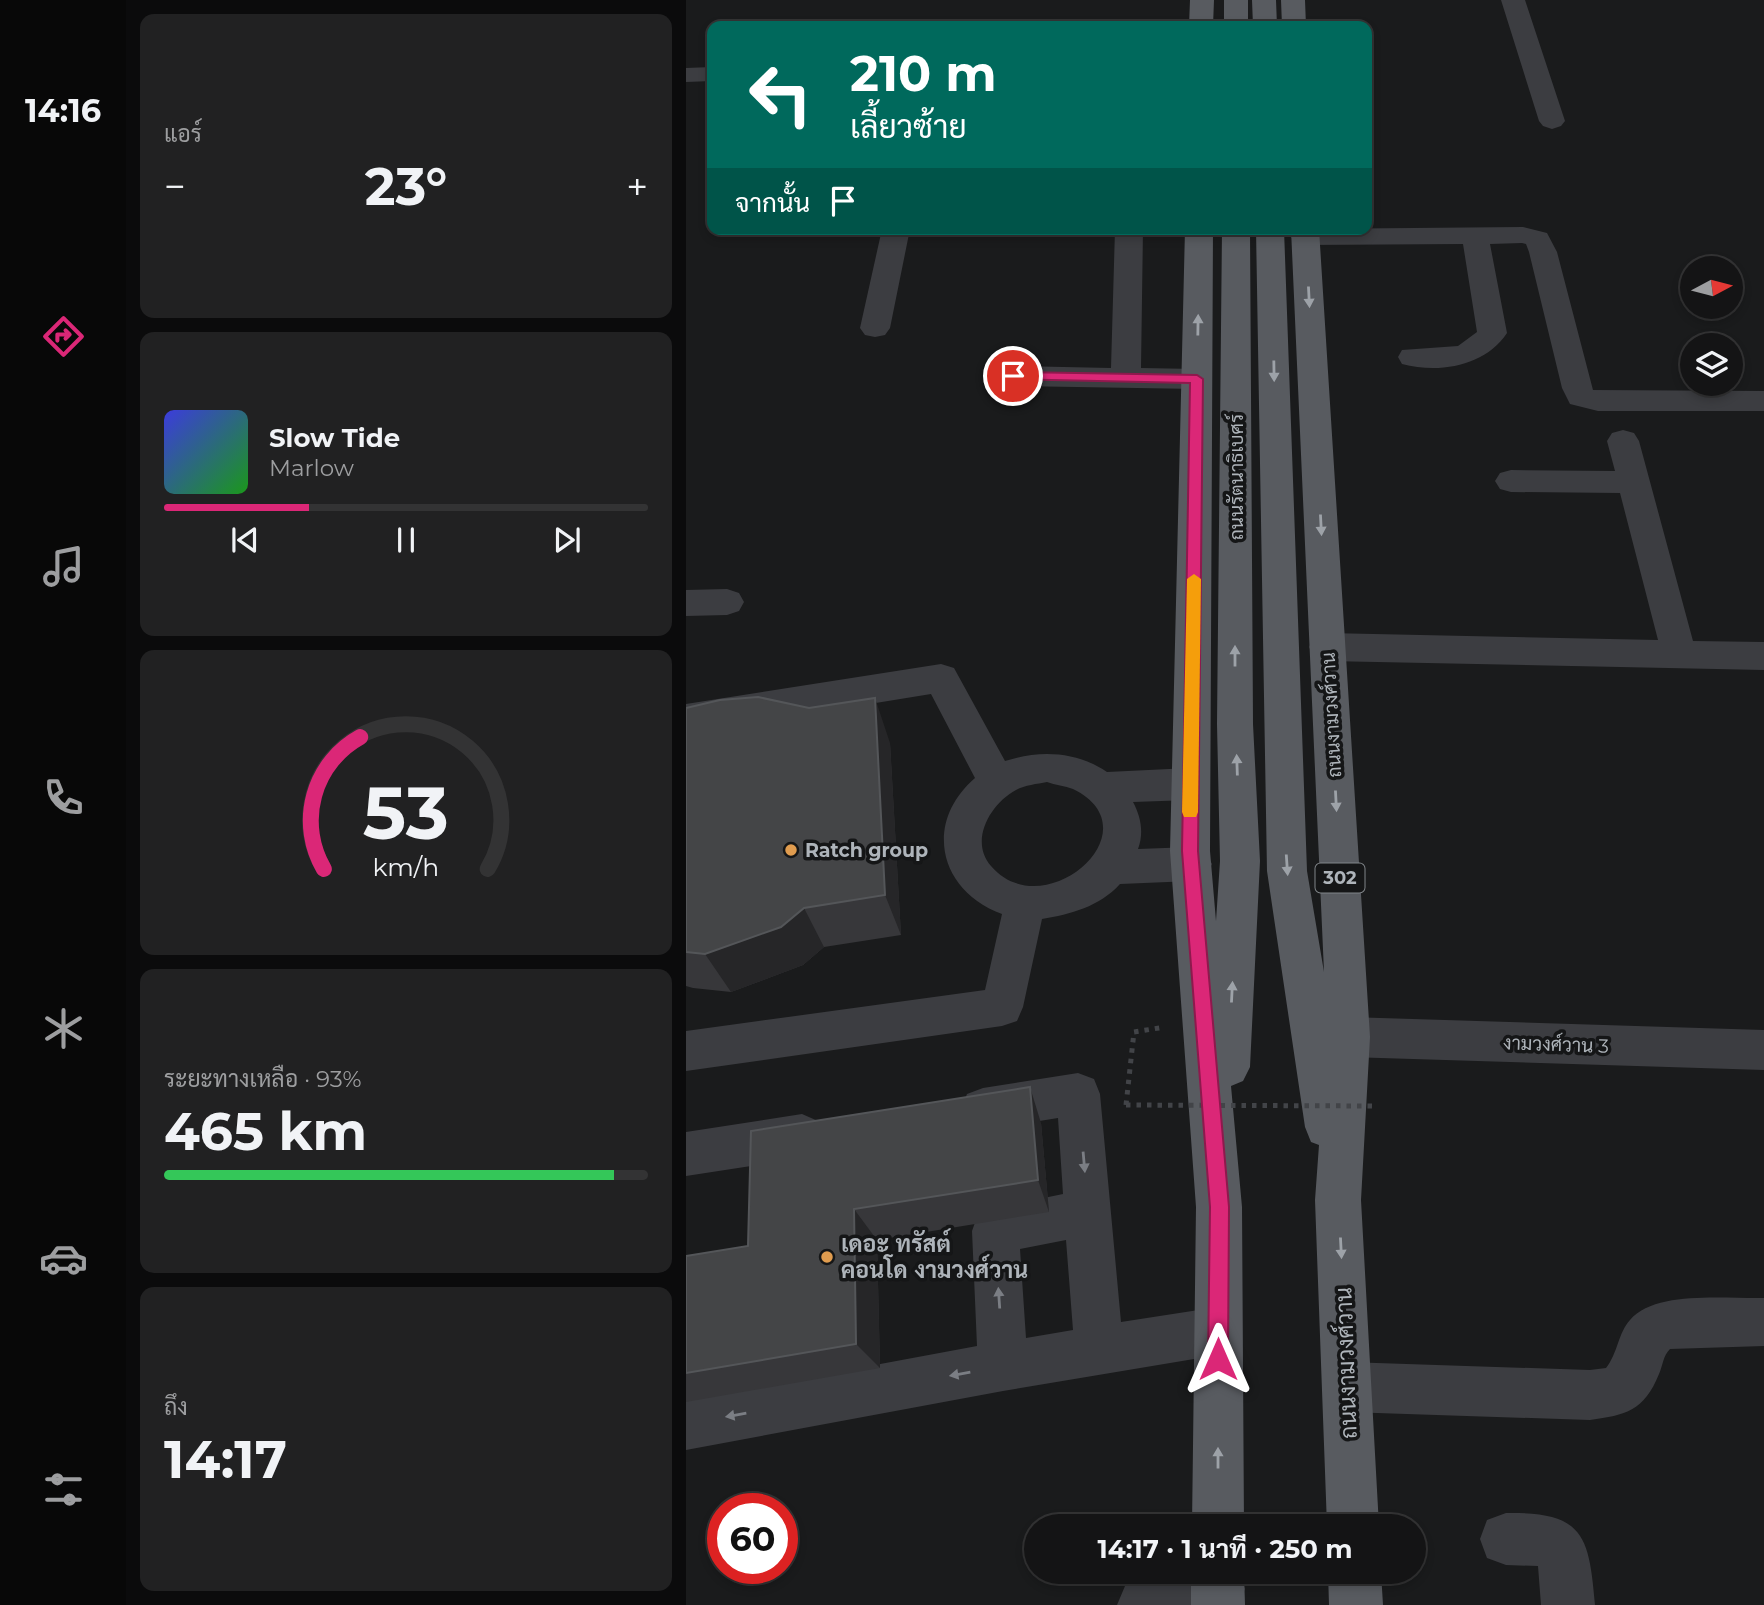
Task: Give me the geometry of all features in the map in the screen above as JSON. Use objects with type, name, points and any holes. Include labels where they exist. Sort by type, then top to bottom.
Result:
[{"type":"main road","points":[[1201,21],[1202,0]]},
{"type":"main road","points":[[1236,0],[1236,21]]},
{"type":"main road","points":[[1264,0],[1265,21]]},
{"type":"main road","points":[[1293,0],[1294,21]]},
{"type":"main road","points":[[1199,235],[1190,784],[1192,864],[1219,1207],[1218,1514]]},
{"type":"main road","name":"ถนนรัตนาธิเบศร์","points":[[1219,1207],[1240,861],[1235,724],[1236,235]]},
{"type":"main road","name":"ถนนรัตนาธิเบศร์","points":[[1283,724],[1294,235]]},
{"type":"main road","name":"ถนนงามวงศ์วาน","points":[[1294,235],[1328,647],[1348,1037],[1339,1200],[1352,1514]]},
{"type":"main road","name":"ถนนงามวงศ์วาน","points":[[1283,724],[1287,871],[1339,1200]]},
{"type":"main road","points":[[1355,1584],[1356,1605]]},
{"type":"street","points":[[1513,0],[1552,121]]},
{"type":"street","points":[[686,75],[707,74]]},
{"type":"street","points":[[1372,233],[1523,235],[1537,239],[1543,252],[1581,397],[1598,401],[1764,401]]},
{"type":"street","points":[[874,328],[896,235]]},
{"type":"street","points":[[1126,378],[1129,235]]},
{"type":"street","points":[[1413,357],[1470,355],[1483,347],[1492,333],[1475,235]]},
{"type":"street","points":[[1013,376],[1197,379]]},
{"type":"street","points":[[1623,441],[1679,654]]},
{"type":"street","points":[[1511,481],[1634,482]]},
{"type":"street","points":[[686,603],[727,602]]},
{"type":"street","points":[[1328,647],[1764,656]]},
{"type":"street","points":[[686,719],[941,678],[997,782]]},
{"type":"street","points":[[1047,767],[1072,770],[1095,780],[1112,795],[1122,815],[1123,838],[1116,860],[1100,880],[1079,894],[1052,902],[1025,903],[999,896],[979,882],[966,863],[962,840],[966,818],[978,798],[997,782],[1021,771],[1047,767]]},
{"type":"street","points":[[1102,788],[1190,784]]},
{"type":"street","points":[[1110,867],[1192,864]]},
{"type":"street","points":[[686,1051],[1002,1007],[1025,903]]},
{"type":"street","name":"งามวงศ์วาน 3","points":[[1348,1037],[1764,1050]]},
{"type":"street","points":[[943,1115],[1078,1094],[1100,1352]]},
{"type":"street","points":[[686,1154],[835,1131]]},
{"type":"street","points":[[1003,1366],[995,1231],[1088,1212]]},
{"type":"street","points":[[1347,1387],[1590,1395],[1619,1391],[1636,1370],[1645,1339],[1660,1325],[1764,1322]]},
{"type":"street","points":[[686,1425],[1003,1366],[1218,1331]]},
{"type":"street","points":[[1506,1539],[1548,1540],[1557,1544],[1563,1555],[1569,1605]]},
{"type":"street","points":[[1144,1605],[1218,1589]]},
{"type":"path","points":[[1134,1032],[1126,1105],[1376,1106]]},
{"type":"building","name":"Ratch group","points":[[758,697],[809,708],[875,698],[885,895],[804,908],[781,927],[705,954],[686,952],[686,708],[720,700]]},
{"type":"building","name":"เดอะ ทรัสต์ คอนโด งามวงศ์วาน","points":[[1030,1087],[1038,1180],[854,1209],[856,1344],[686,1373],[686,1256],[748,1246],[751,1131]]},
{"type":"slow traffic","points":[[1190,812],[1194,579]]},
{"type":"place","name":"Ratch group","points":[[791,850]]},
{"type":"place","name":"เดอะ ทรัสต์ คอนโด งามวงศ์วาน","points":[[827,1257]]},
{"type":"route","points":[[1013,376],[1197,379],[1190,851],[1219,1207],[1218,1359]]}]
